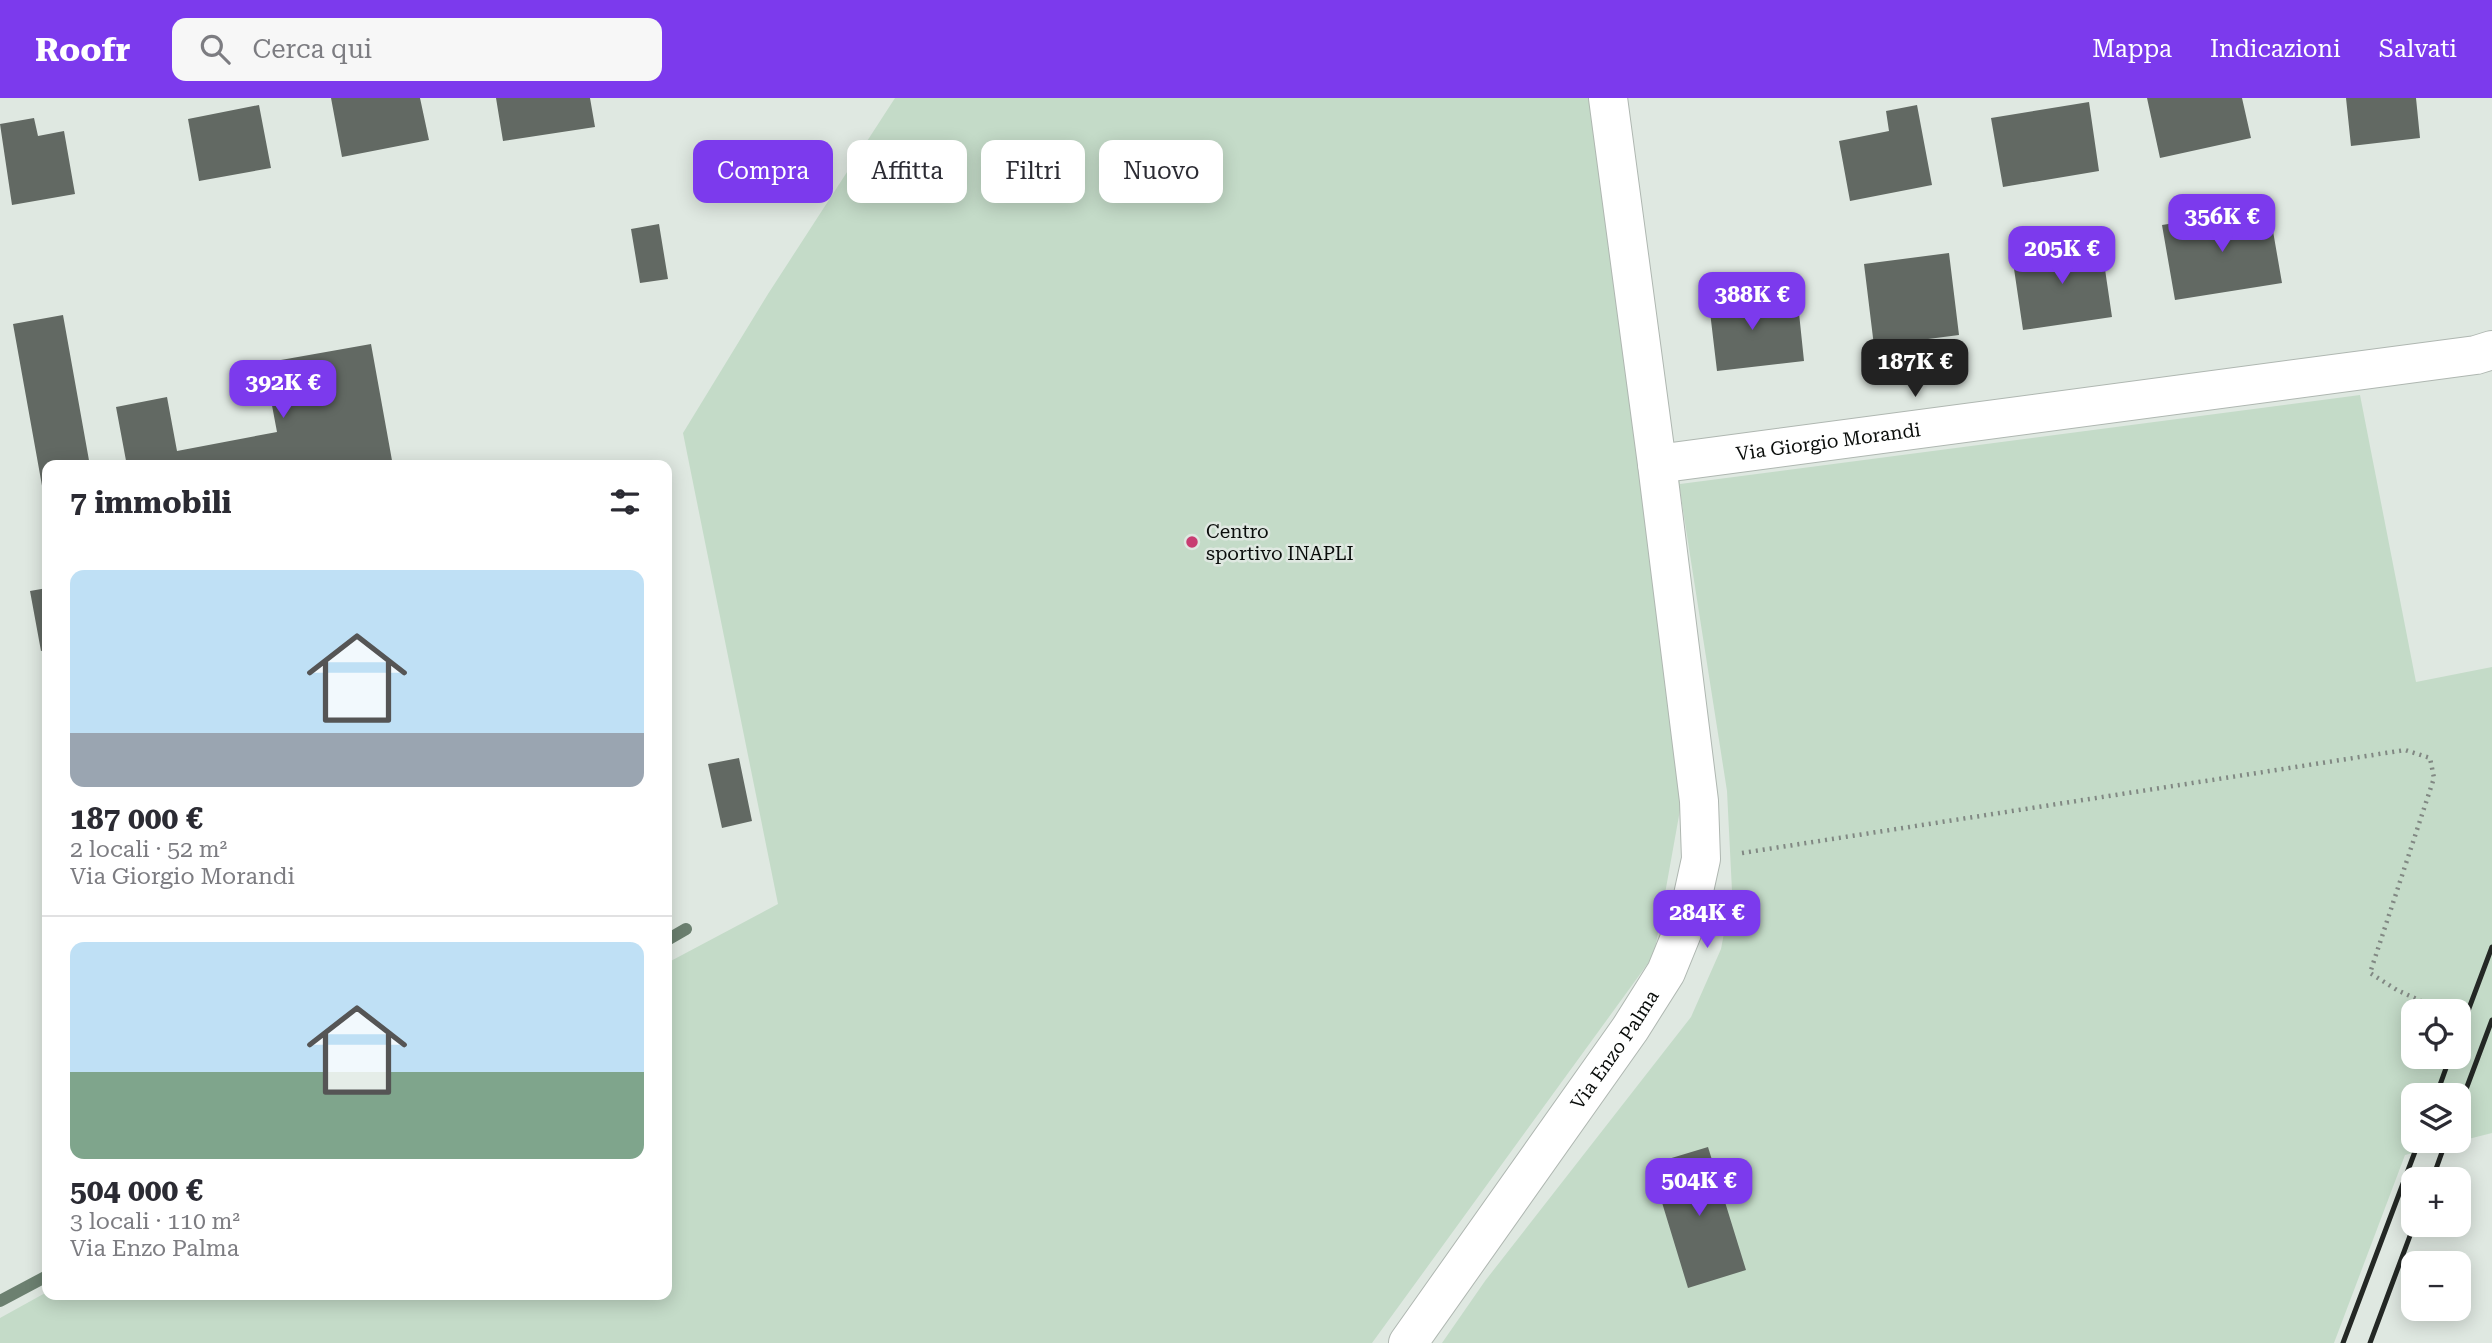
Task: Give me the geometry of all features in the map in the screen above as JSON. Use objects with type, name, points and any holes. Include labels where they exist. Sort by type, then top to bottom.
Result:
[{"type":"street","points":[[1608,98],[1657,464]]},
{"type":"street","name":"Via Giorgio Morandi","points":[[1657,464],[2492,350]]},
{"type":"street","name":"Via Enzo Palma","points":[[1408,1343],[1630,1029],[1666,972],[1688,918],[1701,859],[1699,801],[1657,464]]},
{"type":"path","points":[[1701,859],[2405,750],[2430,758],[2434,778],[2370,973],[2416,999]]},
{"type":"green space","points":[[895,98],[1619,98],[1680,484],[2360,395],[2416,682],[2492,667],[2492,1133],[2471,1138],[2471,1083],[2401,1083],[2401,1153],[2413,1153],[2405,1155],[2334,1343],[1442,1343],[1485,1281],[1691,1017],[1721,949],[1732,891],[1727,791],[1680,491],[1680,810],[1654,955],[1372,1343],[0,1343],[0,1318],[42,1295],[42,1300],[672,1300],[672,960],[778,904],[683,433],[827,203],[833,203],[833,194],[847,172],[847,203],[967,203],[967,140],[868,140]]},
{"type":"building","points":[[331,98],[420,98],[429,140],[342,157]]},
{"type":"building","points":[[496,98],[590,98],[595,127],[503,141]]},
{"type":"building","points":[[2147,98],[2242,98],[2251,138],[2160,158]]},
{"type":"building","points":[[2346,98],[2416,98],[2420,138],[2351,146]]},
{"type":"building","points":[[2089,102],[2099,171],[2003,187],[1991,118]]},
{"type":"building","points":[[259,105],[271,168],[199,181],[188,119]]},
{"type":"building","points":[[1917,105],[1932,185],[1850,201],[1839,141],[1889,131],[1886,111]]},
{"type":"building","points":[[34,118],[38,136],[64,131],[75,194],[12,205],[0,124]]},
{"type":"building","points":[[2269,208],[2282,283],[2175,300],[2162,225]]},
{"type":"building","points":[[659,224],[668,279],[640,283],[631,229]]},
{"type":"building","points":[[2101,242],[2112,317],[2023,330],[2012,255]]},
{"type":"building","points":[[1949,253],[1959,335],[1874,346],[1864,264]]},
{"type":"building","points":[[1764,289],[1767,317],[1799,313],[1804,361],[1717,371],[1708,295]]},
{"type":"building","points":[[63,315],[89,460],[42,460],[42,486],[13,324]]},
{"type":"building","points":[[371,344],[392,460],[126,460],[116,407],[167,397],[177,451],[277,432],[264,363]]},
{"type":"building","points":[[42,589],[42,651],[41,651],[30,591]]},
{"type":"building","points":[[739,758],[752,821],[722,828],[708,764]]},
{"type":"building","points":[[1708,1147],[1746,1270],[1688,1288],[1660,1196],[1665,1194],[1655,1163]]},
{"type":"waterway","points":[[672,937],[686,929]]},
{"type":"waterway","points":[[0,1301],[42,1279]]},
{"type":"railway","points":[[2471,1003],[2492,947]]},
{"type":"railway","points":[[2468,1083],[2492,1020]]},
{"type":"railway","points":[[2441,1083],[2446,1069]]},
{"type":"railway","points":[[2343,1343],[2414,1153]]},
{"type":"railway","points":[[2437,1167],[2442,1153]]},
{"type":"railway","points":[[2370,1343],[2410,1237]]},
{"type":"place","name":"Centro sportivo INAPLI","points":[[1192,542]]}]
